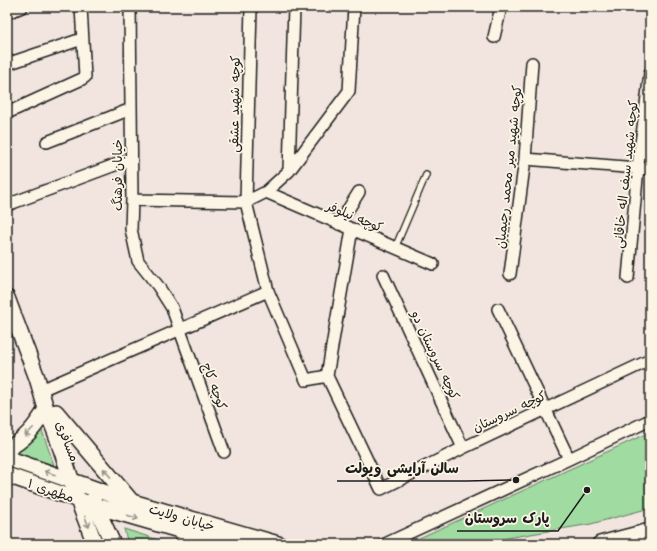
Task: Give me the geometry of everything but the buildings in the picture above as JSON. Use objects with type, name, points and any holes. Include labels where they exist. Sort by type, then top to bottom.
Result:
[{"type":"main road","name":"مسافری","points":[[7,298],[51,410],[56,434],[78,500],[95,544]]},
{"type":"main road","name":"مسافری","points":[[51,410],[61,422],[79,469],[113,544]]},
{"type":"main road","points":[[7,449],[31,432],[39,421],[51,410],[132,502]]},
{"type":"main road","name":"مطهری ۱","points":[[7,458],[132,502]]},
{"type":"main road","name":"مطهری ۱","points":[[7,475],[96,506]]},
{"type":"main road","name":"خیابان ولایت","points":[[132,502],[278,544]]},
{"type":"main road","name":"خیابان ولایت","points":[[96,506],[228,544]]},
{"type":"main road","points":[[600,544],[650,531]]},
{"type":"main road","points":[[182,544],[203,537]]},
{"type":"main road","points":[[638,544],[650,541]]},
{"type":"street","points":[[7,13],[22,7]]},
{"type":"street","points":[[7,113],[82,80],[85,77],[81,7]]},
{"type":"street","name":"خیابان فرهنگ","points":[[130,7],[131,229],[138,261],[158,286],[172,308],[180,329]]},
{"type":"street","name":"کوچه شهید عشقی","points":[[250,7],[246,202],[268,291],[306,380],[327,376]]},
{"type":"street","points":[[289,170],[294,7]]},
{"type":"street","points":[[132,200],[246,202],[266,192],[289,170],[349,91],[354,7]]},
{"type":"street","points":[[494,37],[501,7]]},
{"type":"street","points":[[7,64],[82,39]]},
{"type":"street","name":"کوچه شهید میر محمد رحیمیان","points":[[510,274],[525,159],[532,63]]},
{"type":"street","name":"کوچه شهید سیف اله خاقانی","points":[[628,278],[638,167],[650,73]]},
{"type":"street","points":[[47,142],[131,109]]},
{"type":"street","points":[[7,205],[131,159]]},
{"type":"street","points":[[525,159],[650,168]]},
{"type":"street","name":"کوچه نیلوفر","points":[[266,192],[434,264]]},
{"type":"street","points":[[339,224],[359,192]]},
{"type":"street","points":[[327,376],[352,229]]},
{"type":"street","name":"کوچه سروستان دو","points":[[383,275],[463,448]]},
{"type":"street","points":[[41,385],[180,329],[268,291]]},
{"type":"street","points":[[498,309],[569,459]]},
{"type":"street","name":"کوچه کاج","points":[[180,329],[224,452]]},
{"type":"street","name":"کوچه سروستان","points":[[327,376],[381,489],[463,448],[650,360]]},
{"type":"street","points":[[385,544],[650,420]]},
{"type":"lane","points":[[395,248],[426,175]]},
{"type":"green space","points":[[40,425],[54,465],[13,453],[36,438]]},
{"type":"green space","points":[[650,432],[650,508],[591,524],[501,539],[459,544],[406,544],[468,516]]},
{"type":"green space","points":[[124,529],[165,542],[162,544],[128,544]]},
{"type":"place","name":"سالن آرایشی ویولت","points":[[516,480]]},
{"type":"place","name":"پارک سروستان","points":[[587,490]]}]
